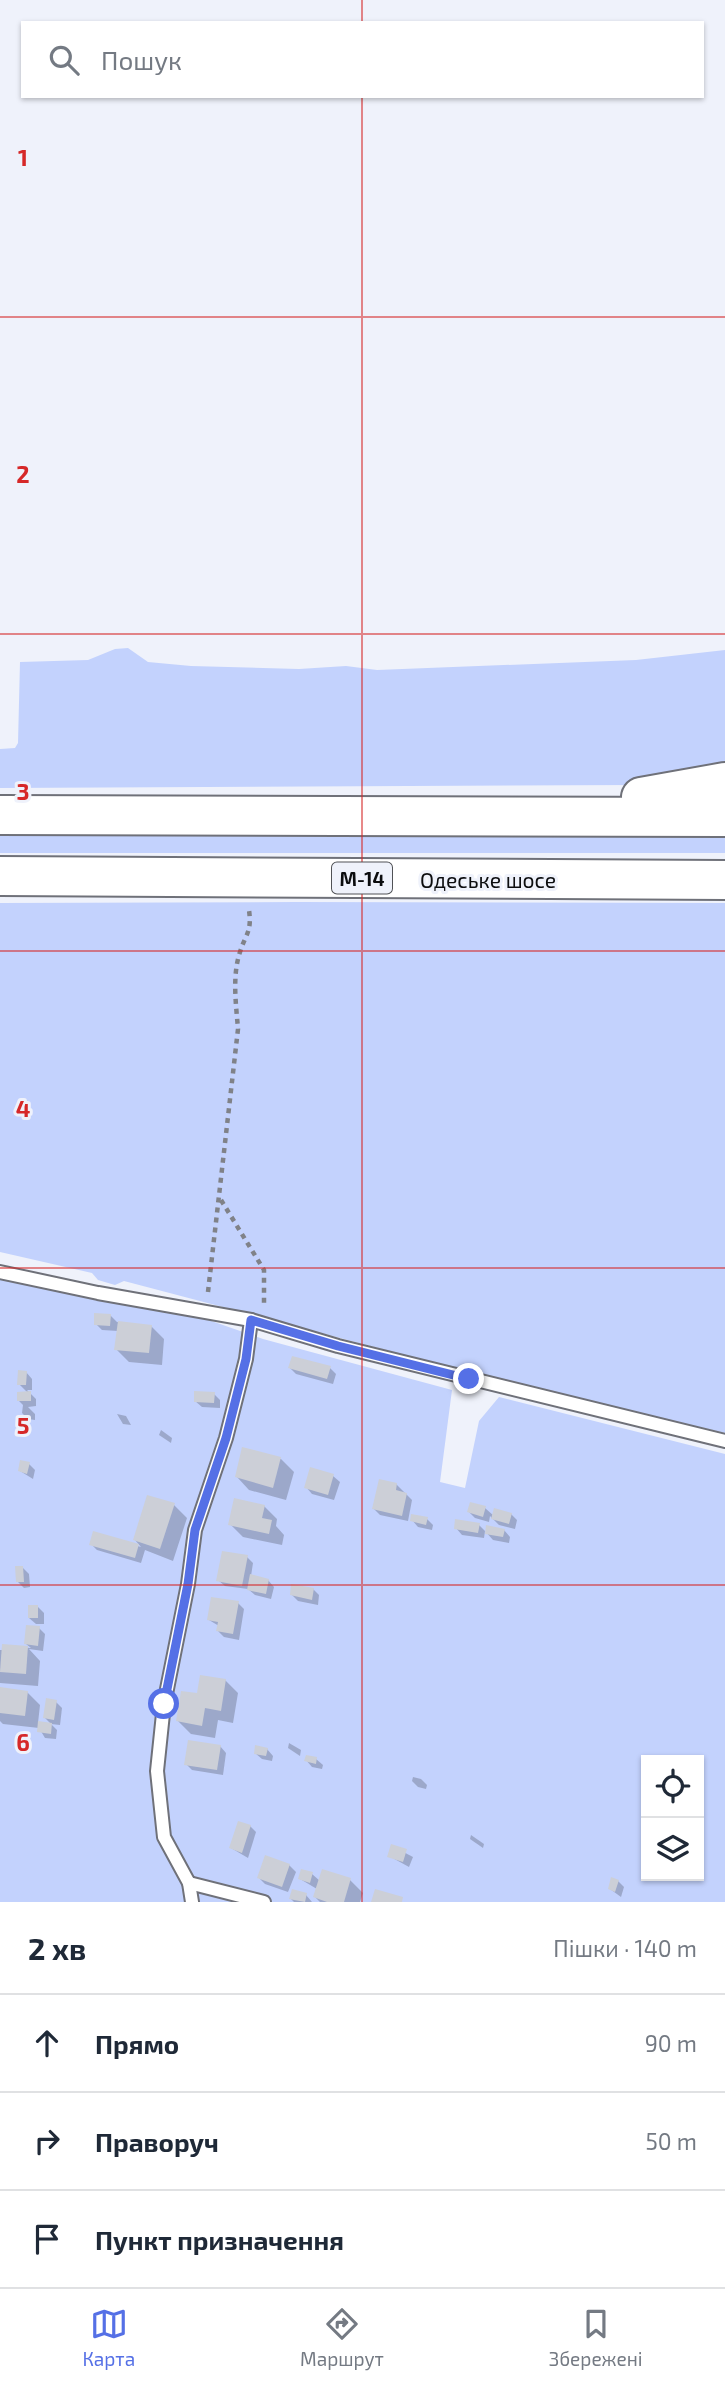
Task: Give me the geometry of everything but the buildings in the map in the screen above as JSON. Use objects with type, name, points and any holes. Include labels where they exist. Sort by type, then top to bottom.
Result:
[{"type":"highway","points":[[450,817],[553,803],[637,798],[725,782]]},
{"type":"highway","points":[[0,815],[725,817]]},
{"type":"highway","name":"Одеське шосе","points":[[0,876],[725,880]]},
{"type":"lane","points":[[0,1272],[98,1293],[170,1304],[204,1314],[256,1322],[364,1353],[725,1441]]},
{"type":"lane","points":[[192,1902],[189,1883],[164,1837],[160,1813],[158,1757],[164,1704],[188,1584],[195,1530],[226,1438],[256,1322]]},
{"type":"lane","points":[[189,1883],[264,1902]]},
{"type":"path","points":[[204,1314],[220,1200],[238,1029],[237,977],[240,952],[251,929],[245,878]]},
{"type":"path","points":[[220,1200],[264,1270],[266,1297],[256,1322]]},
{"type":"shaded area","points":[[128,648],[148,662],[191,666],[299,669],[346,666],[377,670],[636,660],[725,650],[725,769],[637,785],[0,788],[0,749],[15,748],[18,743],[20,662],[88,660],[115,649]]},
{"type":"shaded area","points":[[725,831],[725,853],[0,853],[0,832]]},
{"type":"shaded area","points":[[0,903],[725,903],[725,1433],[514,1384],[124,1281],[115,1285],[98,1280],[92,1273],[0,1252]]},
{"type":"shaded area","points":[[0,1278],[197,1316],[263,1339],[452,1390],[440,1482],[465,1488],[479,1421],[499,1397],[725,1454],[725,1902],[0,1902]]},
{"type":"route","points":[[164,1704],[188,1584],[195,1530],[226,1438],[233,1401],[246,1359],[251,1320],[338,1346],[469,1379]]}]
